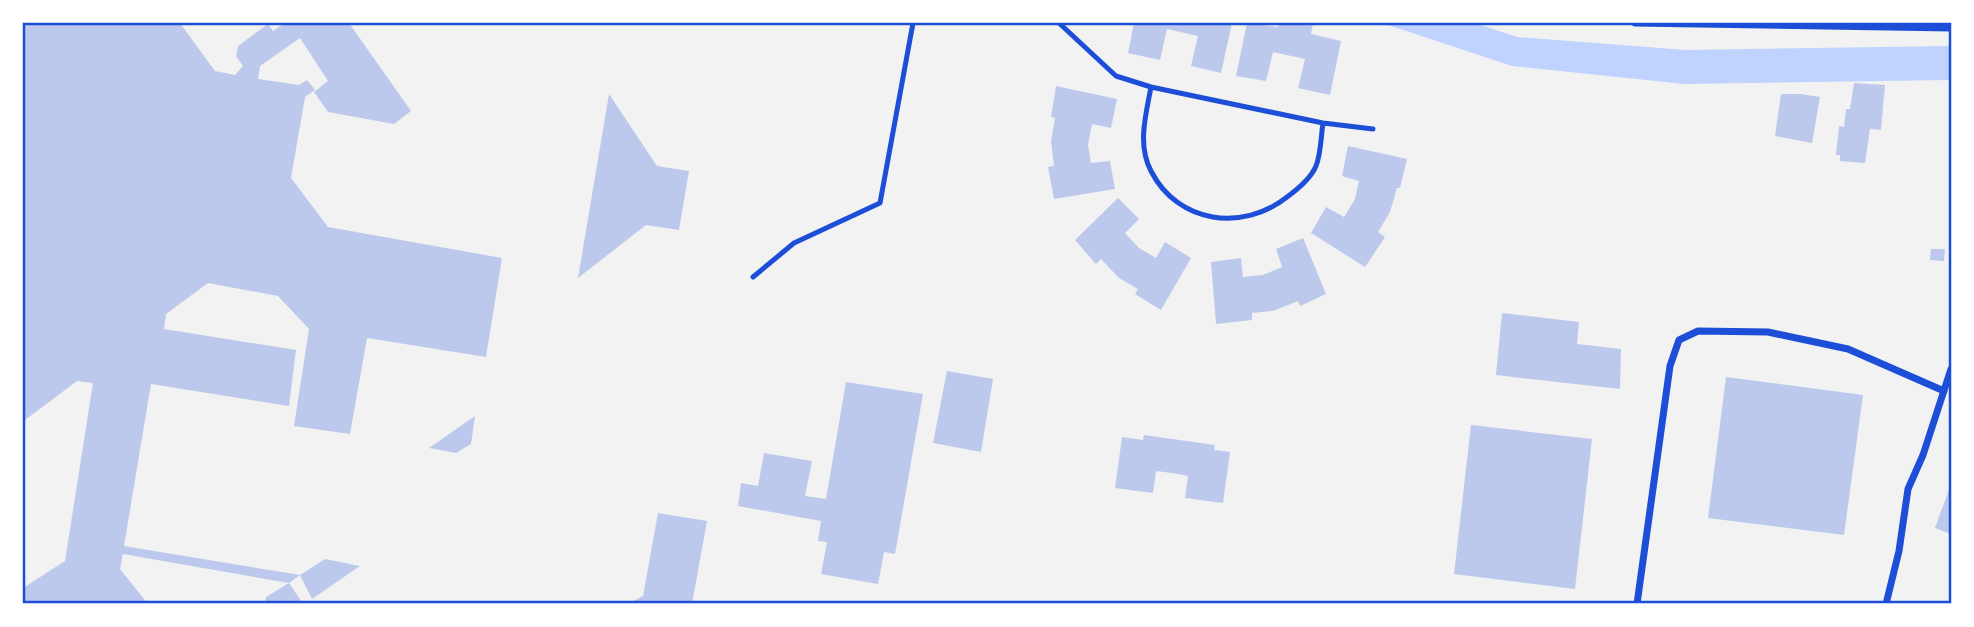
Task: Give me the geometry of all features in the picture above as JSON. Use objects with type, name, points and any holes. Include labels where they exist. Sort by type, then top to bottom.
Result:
[{"type":"street","points":[[1635,23],[1951,29]]},
{"type":"street","points":[[1637,604],[1670,366],[1679,340],[1698,331],[1768,332],[1848,349],[1944,391]]},
{"type":"street","points":[[1886,604],[1899,551],[1908,489],[1923,455],[1951,369]]},
{"type":"lane","points":[[753,277],[794,243],[880,203],[913,23]]},
{"type":"lane","points":[[1059,23],[1116,76],[1151,87],[1323,123],[1373,129]]},
{"type":"lane","points":[[1151,87],[1143,137],[1150,170],[1173,201],[1202,215],[1237,220],[1272,209],[1300,187],[1316,166],[1323,123]]},
{"type":"water","points":[[1382,23],[1475,23],[1517,37],[1686,50],[1951,46],[1951,80],[1685,84],[1512,66]]},
{"type":"building","points":[[23,23],[180,23],[215,71],[235,75],[243,66],[236,56],[238,46],[268,24],[273,31],[285,23],[349,23],[411,111],[394,124],[328,112],[314,92],[328,81],[300,38],[260,66],[258,79],[299,85],[307,80],[315,90],[305,97],[291,178],[328,227],[502,258],[486,357],[367,338],[350,434],[294,426],[309,329],[278,296],[208,283],[166,314],[164,329],[296,350],[289,406],[151,384],[124,546],[300,575],[289,583],[123,554],[120,569],[148,604],[23,604],[23,588],[65,561],[93,383],[77,381],[25,420]]},
{"type":"building","points":[[1134,23],[1232,23],[1221,73],[1191,66],[1198,36],[1167,29],[1160,60],[1128,53]]},
{"type":"building","points":[[1247,23],[1278,27],[1279,23],[1308,23],[1313,24],[1311,34],[1341,41],[1330,95],[1298,88],[1305,59],[1273,52],[1266,81],[1236,76]]},
{"type":"building","points":[[1854,83],[1885,85],[1881,130],[1870,129],[1865,163],[1840,161],[1840,155],[1836,155],[1839,126],[1844,127]]},
{"type":"building","points":[[1056,86],[1117,99],[1111,128],[1092,124],[1088,145],[1091,163],[1110,161],[1115,189],[1054,199],[1048,167],[1054,166],[1051,141],[1055,118],[1051,117]]},
{"type":"building","points":[[609,94],[657,166],[689,171],[679,230],[646,225],[578,278]]},
{"type":"building","points":[[1781,94],[1820,97],[1812,143],[1775,136]]},
{"type":"building","points":[[1348,146],[1407,159],[1400,188],[1397,188],[1390,212],[1378,232],[1385,237],[1365,267],[1311,233],[1326,207],[1344,217],[1355,199],[1359,181],[1342,176]]},
{"type":"building","points":[[1118,198],[1139,219],[1125,233],[1139,248],[1156,258],[1165,242],[1191,258],[1161,310],[1135,294],[1138,289],[1119,278],[1101,259],[1096,264],[1075,240]]},
{"type":"building","points":[[1303,238],[1326,294],[1300,306],[1298,301],[1273,311],[1252,313],[1252,320],[1216,324],[1211,262],[1241,258],[1243,277],[1263,275],[1282,267],[1276,249]]},
{"type":"building","points":[[1931,249],[1945,249],[1944,261],[1930,260]]},
{"type":"building","points":[[1502,313],[1579,322],[1577,344],[1621,349],[1620,389],[1496,375]]},
{"type":"building","points":[[947,371],[993,379],[981,452],[933,443]]},
{"type":"building","points":[[1726,377],[1863,395],[1844,535],[1708,518]]},
{"type":"building","points":[[846,382],[923,394],[895,554],[884,552],[878,584],[821,574],[827,542],[818,541],[821,521],[738,506],[741,483],[758,486],[764,453],[812,461],[805,496],[826,499]]},
{"type":"building","points":[[475,416],[471,444],[456,453],[429,448]]},
{"type":"building","points":[[1471,425],[1592,439],[1575,589],[1454,574]]},
{"type":"building","points":[[1144,435],[1215,445],[1214,450],[1230,452],[1223,503],[1185,498],[1188,476],[1172,473],[1156,471],[1153,493],[1115,488],[1122,437],[1143,440]]},
{"type":"building","points":[[1951,484],[1951,534],[1935,528]]},
{"type":"building","points":[[658,513],[707,521],[692,604],[628,604],[643,596]]},
{"type":"building","points":[[325,559],[360,566],[312,599],[300,575]]},
{"type":"building","points":[[289,583],[303,604],[265,604],[266,597]]}]
